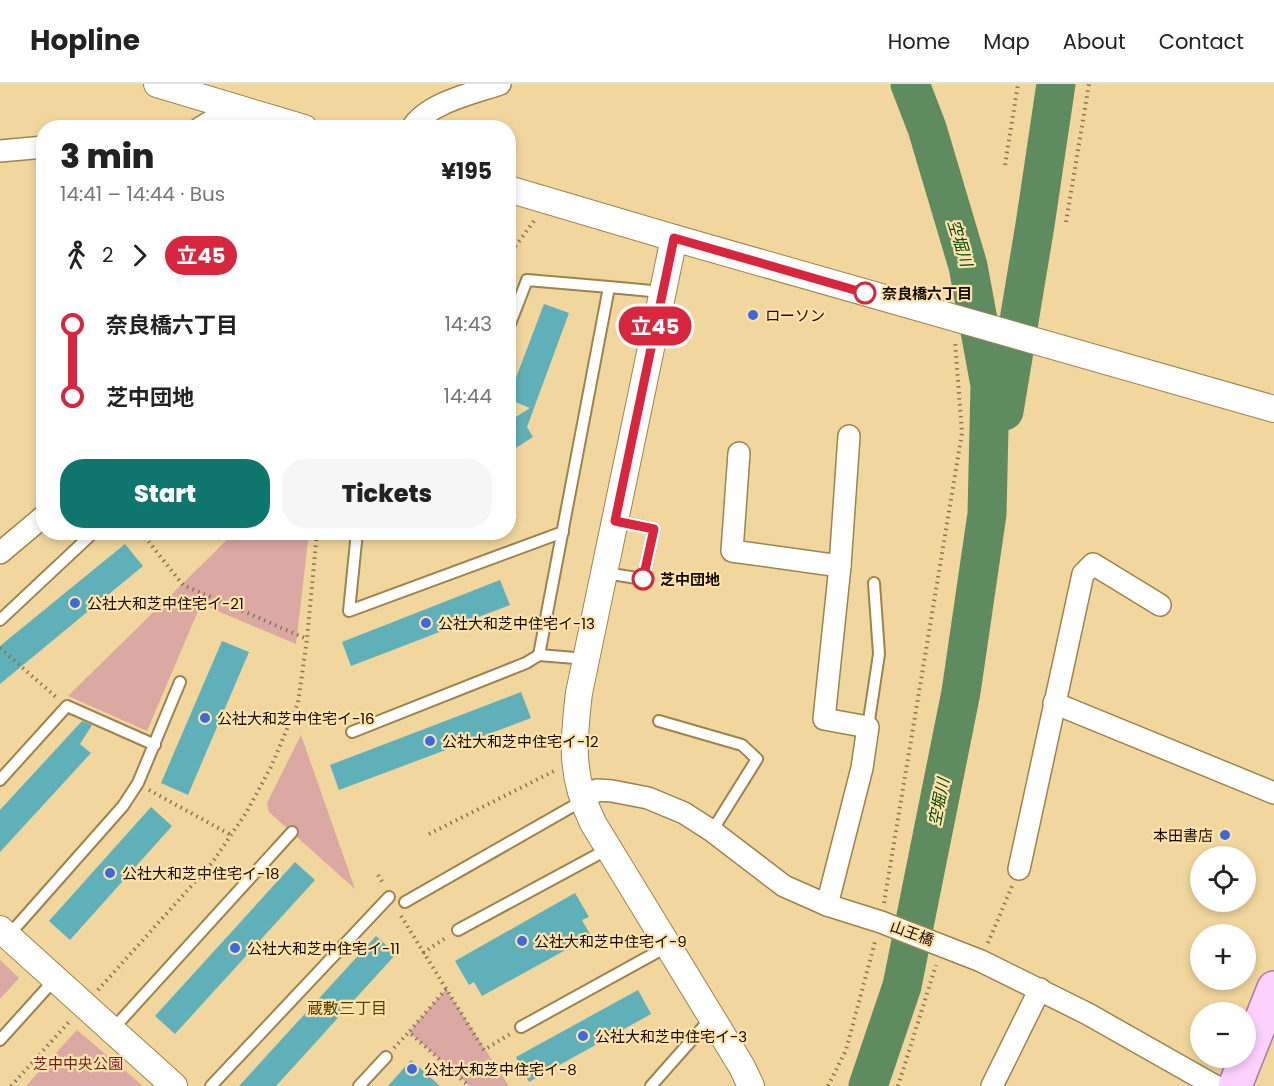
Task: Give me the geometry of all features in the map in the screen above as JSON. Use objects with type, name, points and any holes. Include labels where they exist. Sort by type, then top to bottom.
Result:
[{"type":"main road","points":[[1235,1086],[1274,988]]},
{"type":"street","points":[[157,84],[277,120]]},
{"type":"street","points":[[416,120],[436,106],[500,84]]},
{"type":"street","points":[[213,120],[234,107]]},
{"type":"street","points":[[0,151],[36,148]]},
{"type":"street","points":[[516,191],[674,238],[953,329],[1043,344],[1274,409]]},
{"type":"street","points":[[674,238],[579,693],[574,759],[582,801],[608,848],[742,1067],[751,1086]]},
{"type":"street","points":[[827,905],[862,768],[868,727],[824,719],[840,566],[849,436]]},
{"type":"street","points":[[739,453],[732,551],[840,566]]},
{"type":"street","points":[[0,553],[36,523]]},
{"type":"street","points":[[1019,869],[1083,574],[1093,564],[1160,605]]},
{"type":"street","points":[[1054,704],[1274,793]]},
{"type":"street","name":"山王橋","points":[[582,801],[597,790],[612,791],[648,798],[684,813],[712,831],[784,886],[827,905],[942,944],[981,961],[1088,1014],[1215,1086]]},
{"type":"street","points":[[4,933],[174,1086]]},
{"type":"street","points":[[992,1086],[1040,989]]},
{"type":"lane","points":[[516,309],[527,280],[662,292]]},
{"type":"lane","points":[[539,655],[609,287]]},
{"type":"lane","points":[[605,573],[643,579],[654,529],[615,521]]},
{"type":"lane","points":[[356,540],[349,611],[563,532]]},
{"type":"lane","points":[[0,620],[85,540]]},
{"type":"lane","points":[[868,727],[879,654],[874,583]]},
{"type":"lane","points":[[352,732],[526,663],[539,655],[587,659]]},
{"type":"lane","points":[[4,933],[123,806],[138,783],[180,682]]},
{"type":"lane","points":[[0,780],[67,706],[155,745]]},
{"type":"lane","points":[[659,721],[742,745],[757,759],[712,831]]},
{"type":"lane","points":[[405,902],[582,801]]},
{"type":"lane","points":[[112,1031],[292,832]]},
{"type":"lane","points":[[458,930],[608,848]]},
{"type":"lane","points":[[211,1086],[389,897]]},
{"type":"lane","points":[[521,1028],[668,946]]},
{"type":"lane","points":[[0,1040],[55,979]]},
{"type":"lane","points":[[651,1086],[712,1017]]},
{"type":"lane","points":[[359,1086],[386,1057]]},
{"type":"path","points":[[1005,165],[1018,84]]},
{"type":"path","points":[[1066,222],[1089,84]]},
{"type":"path","points":[[516,245],[548,201]]},
{"type":"path","points":[[828,1086],[846,1050],[881,922],[962,433],[953,329]]},
{"type":"path","points":[[147,540],[183,585],[307,639]]},
{"type":"path","points":[[11,1086],[212,863],[272,767],[298,703],[307,639],[316,540]]},
{"type":"path","points":[[0,648],[67,706]]},
{"type":"path","points":[[429,834],[574,759]]},
{"type":"path","points":[[138,783],[231,834]]},
{"type":"path","points":[[981,961],[1019,869]]},
{"type":"path","points":[[378,875],[389,897],[484,1050],[521,1028]]},
{"type":"path","points":[[423,953],[458,930]]},
{"type":"path","points":[[898,1086],[942,944]]},
{"type":"path","points":[[446,989],[409,1032],[469,1086]]},
{"type":"green space","points":[[227,540],[308,540],[296,644],[201,604],[147,731],[68,696]]},
{"type":"green space","points":[[301,735],[355,889],[269,812],[267,803]]},
{"type":"green space","points":[[0,960],[19,978],[0,999]]},
{"type":"green space","points":[[446,989],[509,1086],[470,1086],[409,1032]]},
{"type":"green space","name":"芝中中央公園","points":[[77,1030],[143,1086],[26,1086]]},
{"type":"building","points":[[544,304],[569,313],[527,427],[533,437],[516,448],[516,417],[530,408],[516,402],[516,378]]},
{"type":"building","name":"公社大和芝中住宅イ-21","points":[[125,544],[143,566],[0,684],[0,646]]},
{"type":"building","name":"公社大和芝中住宅イ-13","points":[[500,580],[510,605],[351,666],[342,642]]},
{"type":"building","name":"公社大和芝中住宅イ-16","points":[[222,641],[249,652],[188,795],[161,783]]},
{"type":"building","name":"公社大和芝中住宅イ-12","points":[[521,692],[531,718],[339,790],[330,765]]},
{"type":"building","points":[[82,721],[92,725],[80,744],[91,753],[0,852],[0,810]]},
{"type":"building","name":"公社大和芝中住宅イ-18","points":[[151,807],[172,826],[70,940],[49,921]]},
{"type":"building","name":"公社大和芝中住宅イ-11","points":[[295,862],[315,880],[175,1034],[155,1016]]},
{"type":"building","name":"公社大和芝中住宅イ-9","points":[[575,893],[589,917],[582,920],[591,936],[482,996],[474,982],[469,985],[455,961]]},
{"type":"building","points":[[376,936],[396,954],[276,1086],[239,1086]]},
{"type":"building","name":"公社大和芝中住宅イ-3","points":[[638,990],[651,1014],[529,1082],[516,1057]]},
{"type":"building","name":"公社大和芝中住宅イ-8","points":[[411,1060],[440,1086],[388,1086]]},
{"type":"waterway","name":"空堀川","points":[[868,1086],[902,986],[961,692],[987,514],[990,385],[968,266],[927,128],[910,84]]},
{"type":"waterway","name":"空堀川","points":[[1004,411],[1056,84]]},
{"type":"bus line","name":"立45","points":[[643,579],[654,529],[615,521],[674,238],[865,293]]},
{"type":"place","name":"奈良橋六丁目","points":[[865,293]]},
{"type":"place","name":"ローソン","points":[[753,315]]},
{"type":"place","name":"芝中団地","points":[[643,579]]},
{"type":"place","name":"公社大和芝中住宅イ-21","points":[[75,603]]},
{"type":"place","name":"公社大和芝中住宅イ-13","points":[[426,623]]},
{"type":"place","name":"公社大和芝中住宅イ-16","points":[[205,718]]},
{"type":"place","name":"公社大和芝中住宅イ-12","points":[[430,741]]},
{"type":"place","name":"本田書店","points":[[1225,835]]},
{"type":"place","name":"公社大和芝中住宅イ-18","points":[[110,873]]},
{"type":"place","name":"公社大和芝中住宅イ-9","points":[[522,941]]},
{"type":"place","name":"公社大和芝中住宅イ-11","points":[[235,948]]},
{"type":"place","name":"公社大和芝中住宅イ-3","points":[[583,1036]]},
{"type":"place","name":"公社大和芝中住宅イ-8","points":[[412,1069]]},
{"type":"district","name":"蔵敷三丁目","points":[[347,1008]]}]
